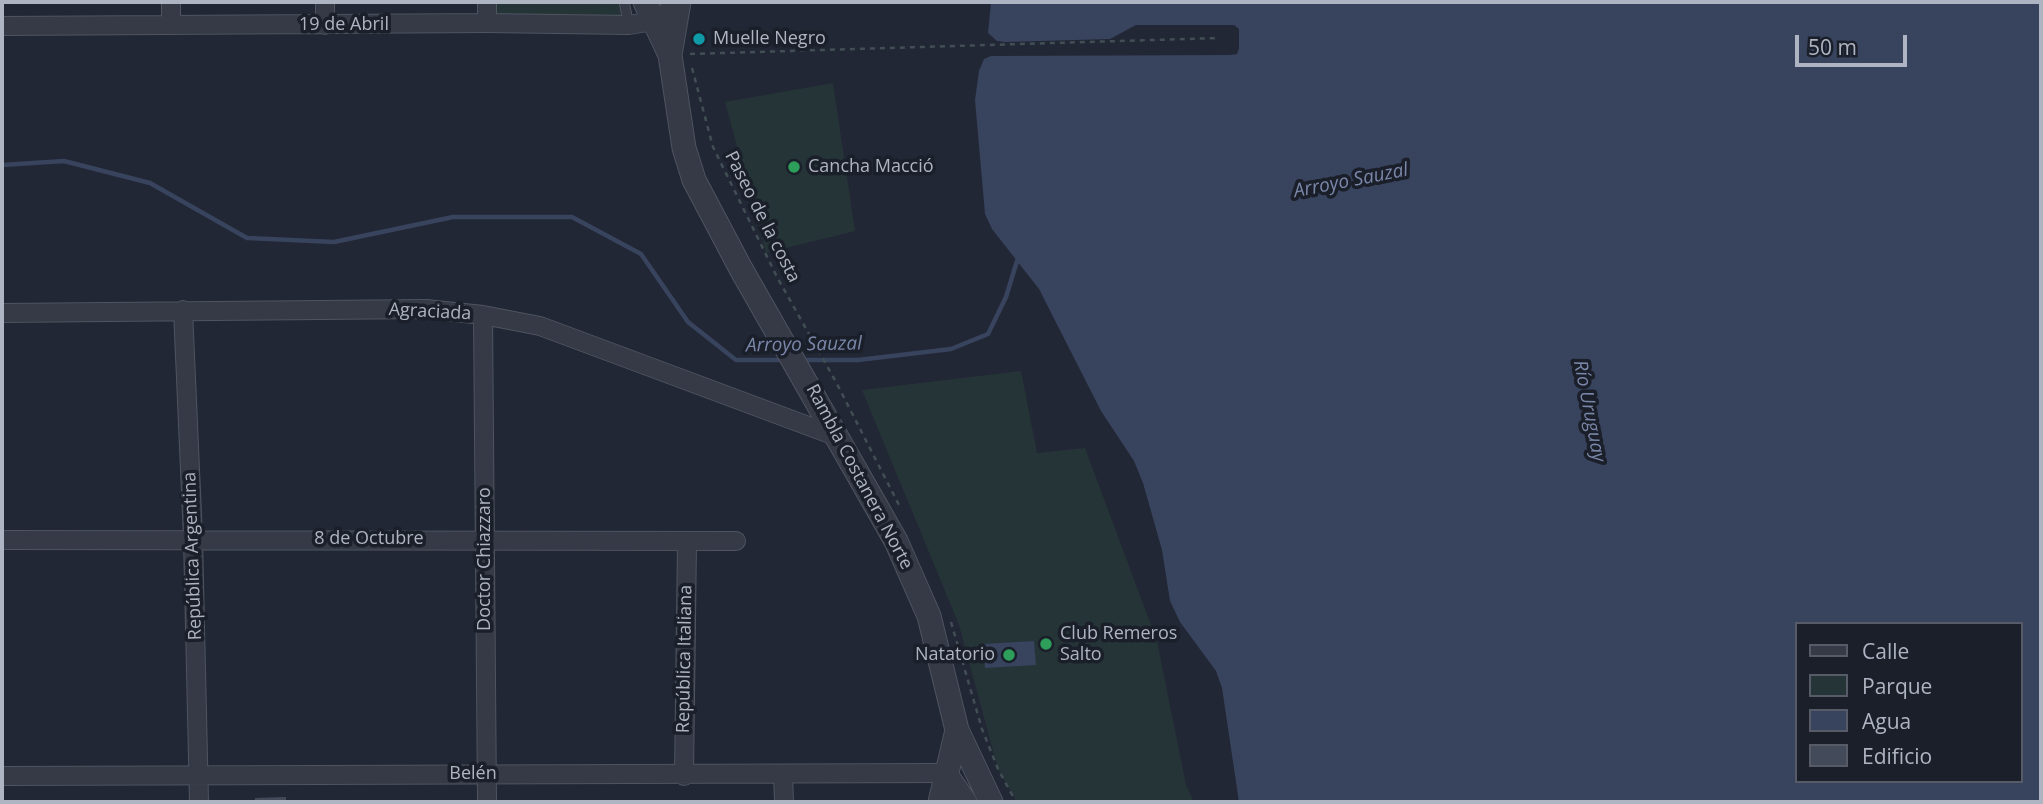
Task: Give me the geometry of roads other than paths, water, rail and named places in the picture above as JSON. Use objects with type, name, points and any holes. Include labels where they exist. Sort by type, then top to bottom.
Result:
[{"type":"street","points":[[171,2],[171,24]]},
{"type":"street","points":[[325,2],[325,25]]},
{"type":"street","points":[[487,2],[487,23]]},
{"type":"street","name":"19 de Abril","points":[[2,26],[487,23],[629,25],[650,11],[679,2]]},
{"type":"street","name":"Rambla Costanera Norte","points":[[679,2],[670,55],[684,148],[706,205],[896,541],[929,616],[957,730],[991,802]]},
{"type":"street","points":[[650,11],[670,55]]},
{"type":"street","name":"Agraciada","points":[[2,313],[426,309],[483,315],[540,326],[838,437]]},
{"type":"street","name":"República Argentina","points":[[183,310],[193,538],[199,802]]},
{"type":"street","name":"Doctor Chiazzaro","points":[[483,315],[486,802]]},
{"type":"street","name":"8 de Octubre","points":[[2,540],[193,538],[736,541]]},
{"type":"street","name":"República Italiana","points":[[684,776],[687,542]]},
{"type":"street","points":[[940,802],[957,730]]},
{"type":"street","points":[[945,773],[966,802]]},
{"type":"street","name":"Belén","points":[[2,776],[684,776],[945,773]]},
{"type":"street","points":[[783,775],[783,802]]},
{"type":"street","points":[[966,802],[977,777]]},
{"type":"lane","points":[[624,2],[629,25]]},
{"type":"water","name":"Río Uruguay","points":[[991,2],[2041,2],[2041,802],[1239,802],[1222,688],[1216,671],[1180,622],[1170,601],[1162,550],[1134,461],[1101,411],[1039,289],[992,229],[985,214],[975,100],[979,71],[984,59],[991,56],[1230,55],[1237,54],[1239,29],[1234,25],[1136,25],[1110,39],[997,41],[988,33]]},
{"type":"water","name":"Natatorio","points":[[1034,641],[1036,665],[985,668],[983,644]]},
{"type":"waterway","name":"Arroyo Sauzal","points":[[2,165],[64,161],[150,183],[247,238],[334,242],[453,217],[572,217],[641,254],[688,322],[736,360],[783,360]]},
{"type":"waterway","name":"Arroyo Sauzal","points":[[802,360],[858,360],[951,349],[988,334],[1006,297],[1017,261],[1020,261]]},
{"type":"place","name":"Muelle Negro","points":[[699,39]]},
{"type":"place","name":"Cancha Macció","points":[[794,167]]},
{"type":"place","name":"Club Remeros Salto","points":[[1046,644]]},
{"type":"place","name":"Natatorio","points":[[1009,655]]}]
